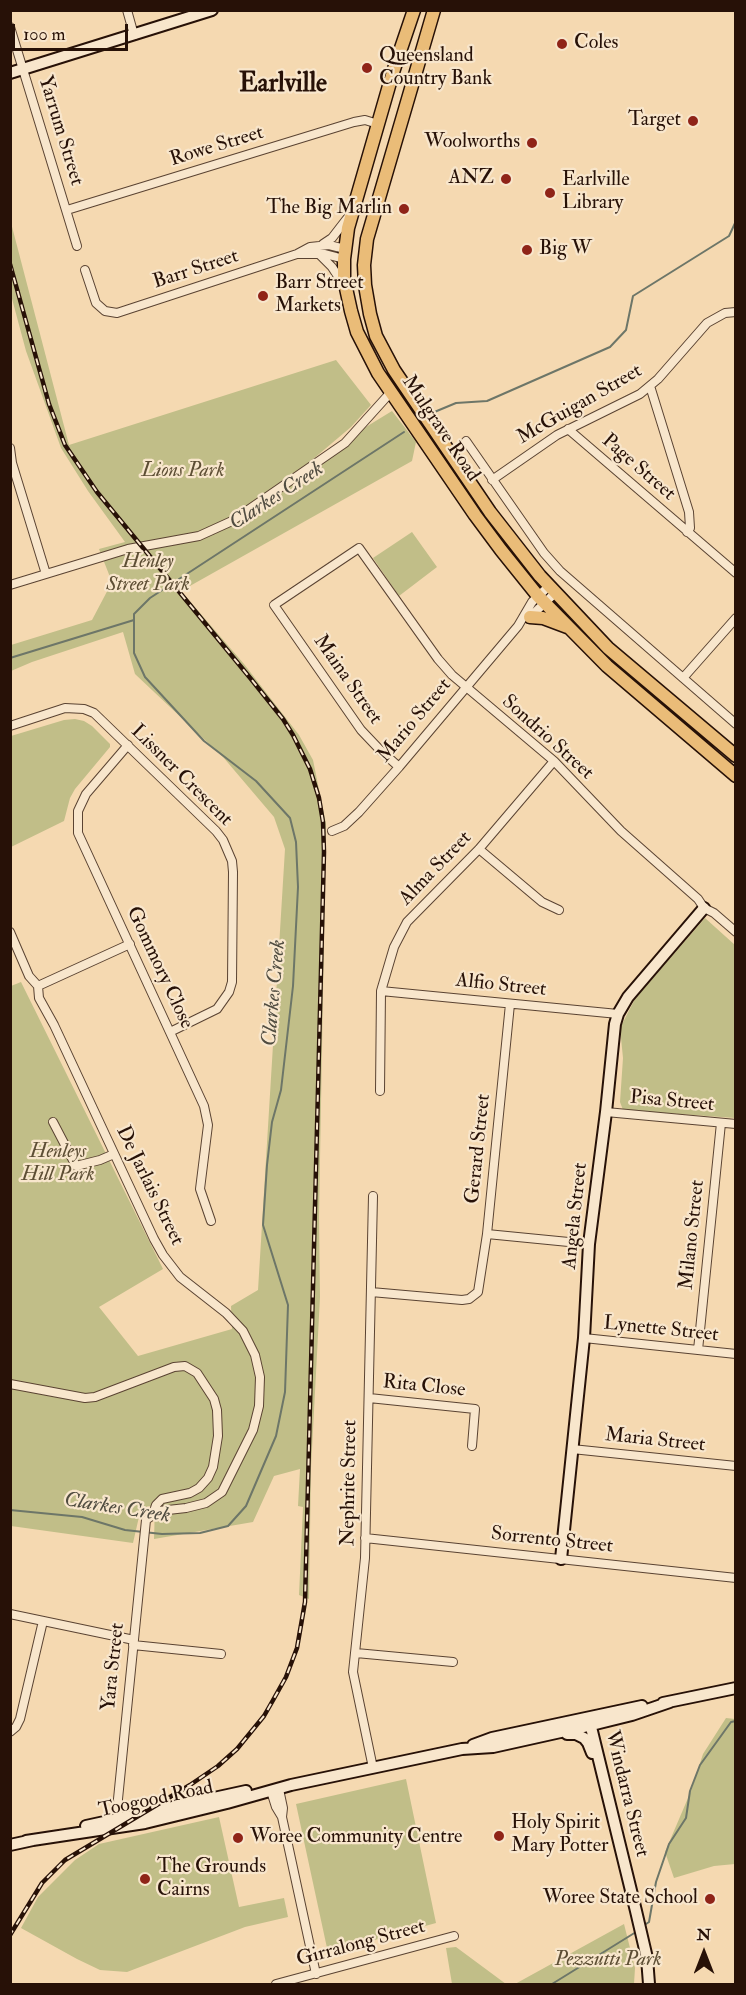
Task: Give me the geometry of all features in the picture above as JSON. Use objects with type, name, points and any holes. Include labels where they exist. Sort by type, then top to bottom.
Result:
[{"type":"main road","name":"Mulgrave Road","points":[[414,10],[352,210],[345,254],[346,291],[354,323],[364,347],[391,392],[491,538],[541,599],[608,666],[735,776]]},
{"type":"main road","name":"Mulgrave Road","points":[[434,10],[374,212],[364,260],[365,285],[376,336],[394,370],[490,512],[552,589],[608,648],[735,756]]},
{"type":"main road","points":[[345,254],[364,260]]},
{"type":"main road","points":[[530,617],[543,618],[568,627]]},
{"type":"street","points":[[127,10],[134,35]]},
{"type":"street","points":[[10,74],[212,10]]},
{"type":"street","points":[[405,34],[406,10]]},
{"type":"street","name":"Yarrum Street","points":[[10,27],[77,246]]},
{"type":"street","name":"Rowe Street","points":[[67,210],[354,122],[362,120],[378,124]]},
{"type":"street","points":[[346,291],[320,249],[332,238],[352,210]]},
{"type":"street","name":"Barr Street","points":[[85,270],[96,303],[105,311],[117,313],[297,254],[320,249],[345,254]]},
{"type":"street","name":"McGuigan Street","points":[[492,480],[542,444],[618,406],[650,386],[707,323],[725,313],[735,312]]},
{"type":"street","name":"Page Street","points":[[650,386],[689,512],[690,528],[687,532]]},
{"type":"street","points":[[10,585],[140,546],[199,536],[232,521],[345,443],[391,392]]},
{"type":"street","name":"Page Street","points":[[568,429],[735,573]]},
{"type":"street","name":"Mulgrave Road","points":[[466,441],[544,553],[560,571],[735,724]]},
{"type":"street","points":[[10,448],[14,481],[46,574]]},
{"type":"street","name":"Maina Street","points":[[359,548],[274,605],[361,730],[399,767]]},
{"type":"street","name":"Sondrio Street","points":[[359,548],[444,667],[554,761],[621,831],[698,899],[704,908],[714,913],[735,932]]},
{"type":"street","name":"Mario Street","points":[[518,626],[522,615],[552,589]]},
{"type":"street","name":"Mario Street","points":[[332,831],[344,826],[359,812],[518,626],[530,617],[541,599]]},
{"type":"street","points":[[683,678],[735,618]]},
{"type":"street","name":"Lissner Crescent","points":[[10,726],[65,708],[84,709],[94,714],[223,840],[232,861],[232,982],[229,992],[217,1009],[170,1032]]},
{"type":"street","name":"Gommory Close","points":[[128,745],[86,794],[78,811],[78,833],[204,1106],[208,1125],[200,1189],[211,1221]]},
{"type":"street","name":"Alma Street","points":[[380,1091],[381,992],[394,947],[407,922],[479,849],[554,761]]},
{"type":"street","points":[[479,849],[542,902],[559,910]]},
{"type":"street","name":"Angela Street","points":[[561,1559],[584,1338],[589,1244],[615,1024],[627,997],[704,908]]},
{"type":"street","name":"De Jarlais Street","points":[[10,932],[29,976],[38,986],[39,998],[163,1255],[189,1286],[235,1321],[255,1355],[260,1377],[259,1406],[253,1430],[222,1492],[196,1506],[153,1514]]},
{"type":"street","points":[[38,986],[130,944]]},
{"type":"street","name":"Alfio Street","points":[[381,992],[618,1014]]},
{"type":"street","name":"Gerard Street","points":[[371,1292],[462,1300],[475,1296],[480,1287],[510,1004]]},
{"type":"street","name":"Pisa Street","points":[[606,1112],[735,1124]]},
{"type":"street","points":[[54,1122],[76,1166],[114,1154]]},
{"type":"street","name":"Milano Street","points":[[698,1350],[721,1123]]},
{"type":"street","name":"Nephrite Street","points":[[372,1768],[353,1672],[365,1538],[373,1196]]},
{"type":"street","points":[[487,1234],[589,1244]]},
{"type":"street","name":"Lynette Street","points":[[584,1338],[735,1354]]},
{"type":"street","points":[[10,1384],[85,1398],[174,1367],[185,1366],[197,1373],[214,1399],[217,1410],[218,1437],[211,1473],[202,1485],[190,1493],[162,1499],[156,1505],[153,1514]]},
{"type":"street","name":"Rita Close","points":[[369,1398],[476,1409],[472,1446]]},
{"type":"street","name":"Maria Street","points":[[572,1449],[735,1466]]},
{"type":"street","name":"Yara Street","points":[[120,1822],[118,1799],[133,1643],[146,1522],[153,1514]]},
{"type":"street","name":"Sorrento Street","points":[[365,1538],[735,1578]]},
{"type":"street","points":[[10,1614],[133,1643],[220,1654]]},
{"type":"street","points":[[10,1732],[20,1719],[43,1621]]},
{"type":"street","points":[[356,1653],[453,1662]]},
{"type":"street","name":"Toogood Road","points":[[462,1749],[494,1747],[551,1734],[632,1707],[670,1702],[735,1688]]},
{"type":"street","points":[[596,1746],[605,1726],[654,1713],[702,1695]]},
{"type":"street","name":"Toogood Road","points":[[10,1845],[120,1822],[160,1820],[291,1785],[462,1749],[492,1738],[590,1721]]},
{"type":"street","name":"Windarra Street","points":[[590,1721],[636,1911],[649,1984]]},
{"type":"street","points":[[551,1734],[576,1734],[588,1743],[616,1828]]},
{"type":"street","points":[[274,1789],[283,1806],[282,1817],[316,1974]]},
{"type":"street","name":"Girralong Street","points":[[276,1984],[454,1936]]},
{"type":"green space","points":[[10,219],[69,445],[336,360],[371,405],[351,427],[312,460],[392,411],[416,442],[412,461],[181,591],[244,664],[299,735],[313,760],[326,824],[319,1216],[320,1297],[311,1468],[309,1599],[299,1595],[303,1507],[298,1506],[300,1469],[274,1476],[253,1522],[154,1539],[155,1505],[141,1508],[133,1543],[11,1526],[11,986],[21,982],[163,1269],[99,1307],[138,1356],[232,1329],[231,1306],[258,1290],[285,849],[274,817],[223,757],[135,674],[123,632],[11,671],[11,645],[92,620],[112,582],[99,549],[125,542],[88,491],[61,448],[26,351],[11,295]]},
{"type":"green space","points":[[412,532],[437,567],[399,596],[373,558]]},
{"type":"green space","points":[[75,719],[92,726],[110,744],[110,747],[75,789],[70,798],[64,821],[11,847],[11,736],[64,720]]},
{"type":"green space","points":[[705,918],[735,945],[735,1118],[623,1110],[620,1102],[623,1058],[620,1028],[635,999]]},
{"type":"green space","points":[[726,1718],[735,1719],[735,1864],[714,1866],[674,1878],[665,1852],[691,1791],[703,1754]]},
{"type":"green space","points":[[406,1779],[436,1923],[331,1952],[327,1948],[296,1804]]},
{"type":"green space","name":"The Grounds Cairns","points":[[219,1817],[239,1907],[284,1898],[288,1917],[245,1927],[127,1972],[100,1970],[21,1928],[38,1897],[75,1860],[99,1844]]},
{"type":"green space","name":"Pezzutti Park","points":[[624,1924],[635,1968],[634,1984],[515,1984]]},
{"type":"green space","name":"Pezzutti Park","points":[[456,1947],[506,1984],[452,1984],[446,1948]]},
{"type":"waterway","name":"Clarkes Creek","points":[[432,413],[456,403],[487,401],[610,347],[626,330],[633,296],[729,236],[736,221]]},
{"type":"waterway","name":"Clarkes Creek","points":[[10,1510],[82,1517],[125,1530],[162,1534],[200,1533],[228,1526],[246,1506],[276,1436],[285,1392],[288,1305],[263,1225],[272,1122],[281,1090],[293,986],[298,887],[296,842],[290,818],[256,781],[204,741],[145,677],[134,653],[134,614],[150,598],[404,432]]},
{"type":"waterway","points":[[10,658],[134,620]]},
{"type":"waterway","points":[[643,1926],[649,1922],[656,1882],[669,1844],[686,1818],[690,1791],[700,1765],[731,1722],[736,1721]]},
{"type":"waterway","points":[[552,1984],[636,1932]]},
{"type":"railway","points":[[10,264],[49,404],[65,445],[97,492],[283,719],[310,769],[319,798],[324,852],[305,1602],[297,1648],[286,1677],[264,1716],[237,1749],[218,1766],[190,1785],[65,1860],[42,1883],[10,1935]]},
{"type":"place","name":"Coles","points":[[562,44]]},
{"type":"place","name":"Queensland Country Bank","points":[[367,68]]},
{"type":"place","name":"Target","points":[[693,121]]},
{"type":"place","name":"Woolworths","points":[[532,143]]},
{"type":"place","name":"ANZ","points":[[506,179]]},
{"type":"place","name":"Earlville Library","points":[[550,193]]},
{"type":"place","name":"The Big Marlin","points":[[404,209]]},
{"type":"place","name":"Big W","points":[[527,250]]},
{"type":"place","name":"Barr Street Markets","points":[[263,296]]},
{"type":"place","name":"Holy Spirit Mary Potter","points":[[499,1836]]},
{"type":"place","name":"Woree Community Centre","points":[[238,1838]]},
{"type":"place","name":"The Grounds Cairns","points":[[145,1879]]},
{"type":"place","name":"Woree State School","points":[[710,1899]]},
{"type":"district","name":"Earlville","points":[[283,85]]},
{"type":"park label","name":"Lions Park","points":[[183,472]]},
{"type":"park label","name":"Henley Street Park","points":[[148,574]]},
{"type":"park label","name":"Henleys Hill Park","points":[[58,1164]]}]
